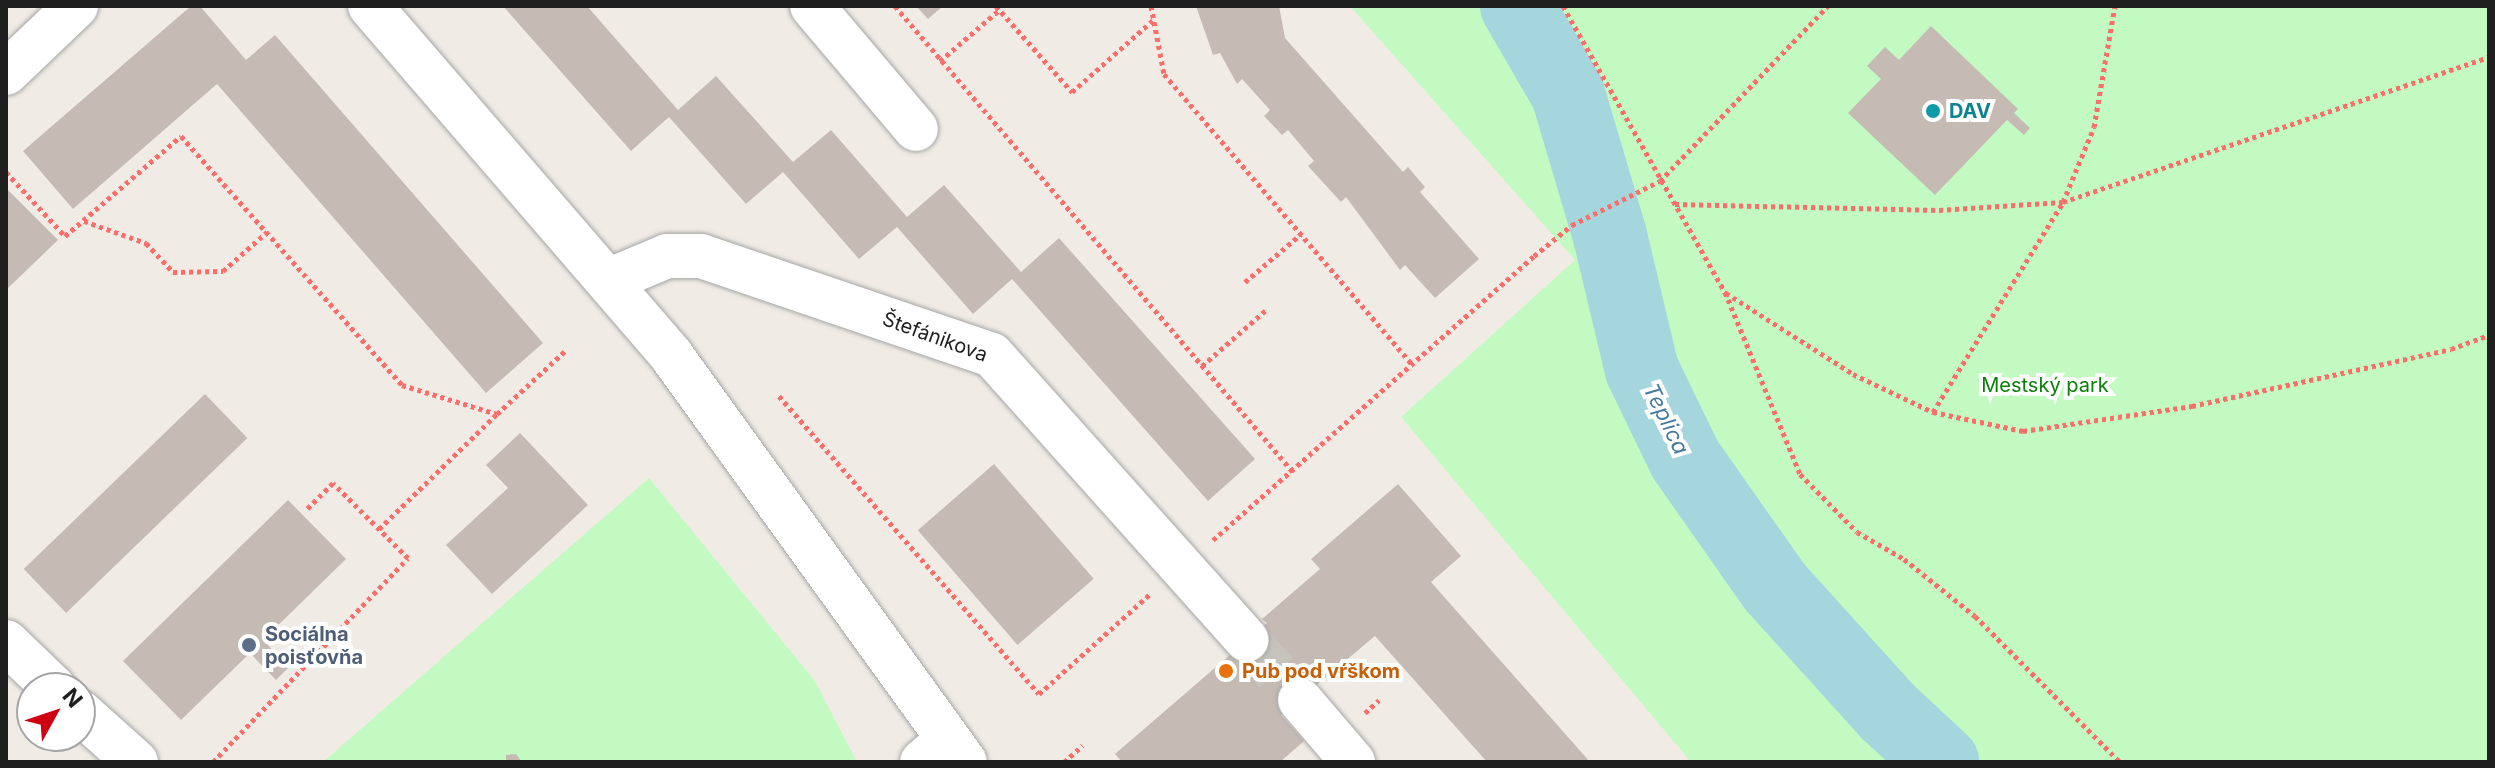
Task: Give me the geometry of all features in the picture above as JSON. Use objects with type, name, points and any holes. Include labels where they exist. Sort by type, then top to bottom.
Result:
[{"type":"street","points":[[6,73],[76,6]]},
{"type":"street","points":[[370,6],[610,280],[671,355],[944,755]]},
{"type":"street","points":[[812,6],[916,129]]},
{"type":"street","name":"Štefánikova","points":[[610,280],[667,256],[701,256],[992,355],[1167,580],[1247,640]]},
{"type":"street","points":[[6,642],[37,672]]},
{"type":"street","points":[[1300,700],[1353,762]]},
{"type":"street","points":[[96,726],[136,762]]},
{"type":"path","points":[[895,6],[1293,472]]},
{"type":"path","points":[[1151,6],[1164,74],[1412,364]]},
{"type":"path","points":[[1563,6],[1725,292],[1782,441],[1815,492],[1857,532],[1904,559],[1975,616],[2120,762]]},
{"type":"path","points":[[1933,412],[2063,202],[2094,127],[2115,6]]},
{"type":"path","points":[[779,396],[1039,694],[1572,225],[1631,199],[1660,181],[1826,7]]},
{"type":"path","points":[[940,61],[997,8],[1072,92],[1154,20]]},
{"type":"path","points":[[1674,204],[1939,210],[2063,202],[2489,57]]},
{"type":"path","points":[[6,172],[65,236],[181,136],[402,385],[497,414]]},
{"type":"path","points":[[84,220],[146,243],[173,272],[223,271],[267,232]]},
{"type":"path","points":[[1245,282],[1301,234]]},
{"type":"path","points":[[1725,292],[1853,374],[1933,412],[2023,431],[2192,406],[2451,349],[2489,335]]},
{"type":"path","points":[[1202,366],[1267,309]]},
{"type":"path","points":[[379,529],[566,350]]},
{"type":"path","points":[[213,762],[408,558],[333,483],[306,510]]},
{"type":"path","points":[[1064,762],[1083,745]]},
{"type":"green space","name":"Mestský park","points":[[1350,6],[2489,6],[2489,762],[1691,762],[1401,417],[1575,260]]},
{"type":"green space","points":[[649,478],[815,681],[857,762],[323,762]]},
{"type":"building","points":[[191,6],[200,6],[246,60],[275,35],[543,343],[486,393],[217,84],[73,209],[23,151]]},
{"type":"building","points":[[503,6],[587,6],[678,110],[716,76],[793,162],[831,130],[907,217],[944,185],[1021,272],[1059,238],[1255,459],[1208,501],[1012,279],[973,314],[897,227],[859,259],[783,172],[746,204],[669,117],[631,151]]},
{"type":"building","points":[[916,6],[943,6],[928,19]]},
{"type":"building","points":[[1196,6],[1279,6],[1285,38],[1403,172],[1408,167],[1425,187],[1420,192],[1479,259],[1435,298],[1405,265],[1400,270],[1346,197],[1341,202],[1308,166],[1314,161],[1288,130],[1282,135],[1264,116],[1270,110],[1242,79],[1237,84],[1220,53],[1213,55]]},
{"type":"building","name":"DAV","points":[[1931,26],[2018,109],[2014,113],[2030,128],[2024,135],[2007,120],[1935,195],[1848,113],[1881,79],[1867,66],[1885,47],[1899,60]]},
{"type":"building","points":[[6,188],[58,240],[6,290]]},
{"type":"building","points":[[205,394],[247,438],[66,613],[24,569]]},
{"type":"building","points":[[520,433],[588,505],[492,594],[446,545],[508,488],[486,465]]},
{"type":"building","points":[[994,464],[1094,579],[1017,645],[918,530]]},
{"type":"building","points":[[1398,484],[1461,556],[1431,582],[1590,762],[1487,762],[1375,636],[1281,715],[1304,741],[1280,762],[1122,762],[1115,754],[1267,623],[1262,619],[1320,569],[1311,559]]},
{"type":"building","points":[[288,500],[346,559],[263,640],[289,667],[276,680],[250,653],[181,720],[123,661]]},
{"type":"building","points":[[516,754],[522,762],[506,762],[506,755]]},
{"type":"waterway","name":"Teplica","points":[[1517,6],[1568,94],[1610,236],[1642,370],[1685,459],[1775,587],[1888,712],[1942,762]]},
{"type":"tunnel","points":[[1247,640],[1300,700]]},
{"type":"place","name":"DAV","points":[[1933,111]]},
{"type":"place","name":"Sociálna poisťovňa","points":[[249,645]]},
{"type":"place","name":"Pub pod vŕškom","points":[[1226,671]]}]
